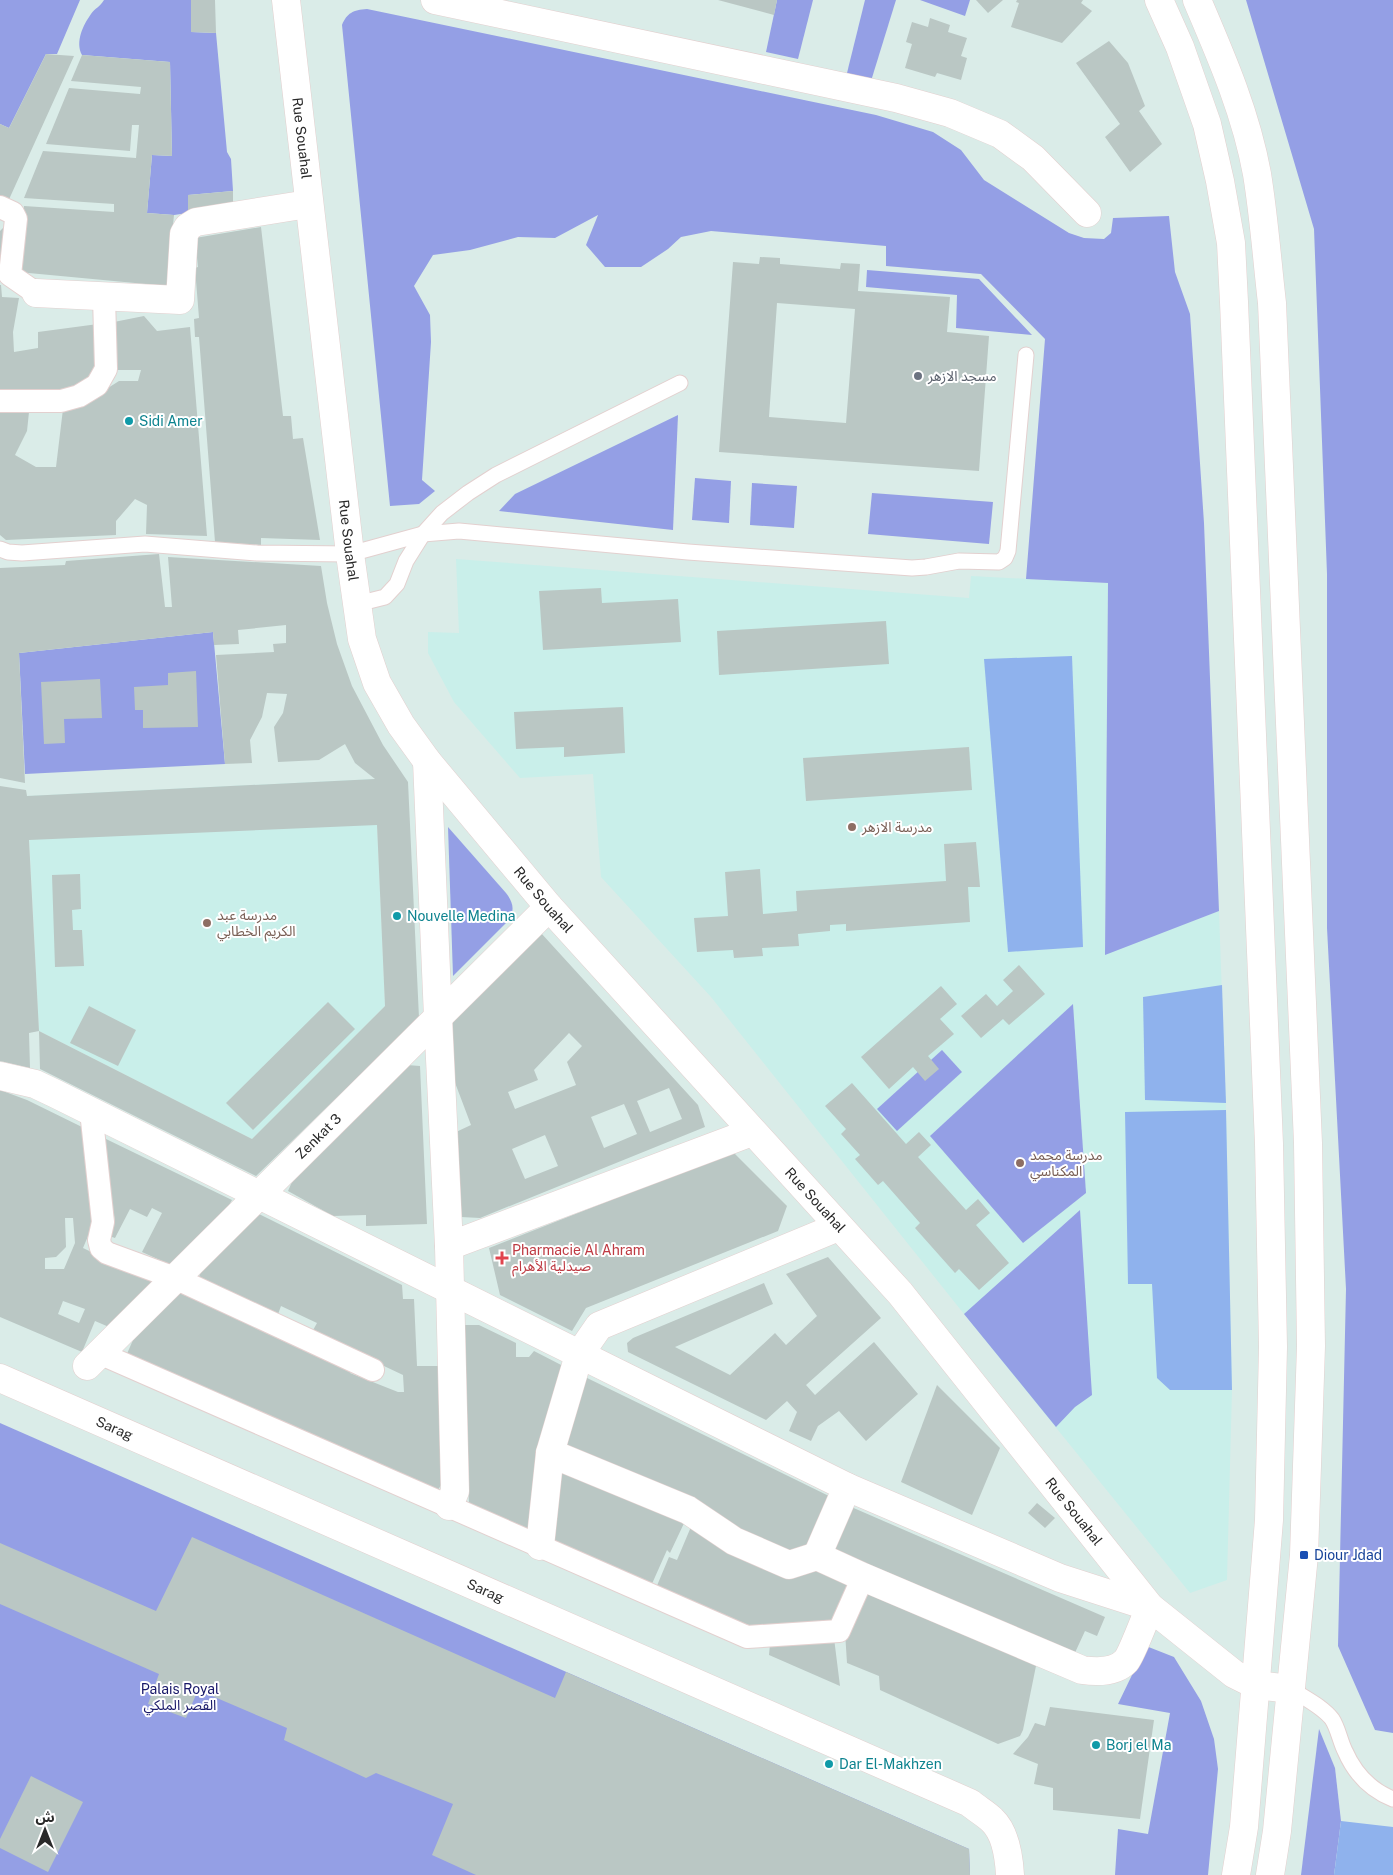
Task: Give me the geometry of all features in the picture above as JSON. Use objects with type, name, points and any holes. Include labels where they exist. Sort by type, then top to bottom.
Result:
[{"type":"street","name":"Rue Souahal","points":[[286,0],[294,55],[308,204],[350,554],[362,640],[376,683],[401,725],[427,761],[549,907],[900,1294],[1150,1607],[1234,1674],[1256,1685]]},
{"type":"street","points":[[435,0],[886,96],[950,113],[1000,134],[1027,153],[1087,212]]},
{"type":"street","points":[[1159,0],[1180,47],[1207,124],[1231,243],[1269,1144],[1273,1328],[1269,1520],[1244,1827],[1236,1875]]},
{"type":"street","points":[[1197,0],[1220,54],[1241,112],[1256,173],[1272,303],[1307,1133],[1310,1317],[1304,1555],[1277,1831],[1270,1875]]},
{"type":"street","points":[[4,215],[16,219],[10,275],[36,293],[180,300],[183,242],[188,227],[196,222],[308,204]]},
{"type":"street","points":[[0,402],[61,402],[79,396],[97,385],[106,369],[104,296]]},
{"type":"street","points":[[427,761],[449,1246],[455,1490],[449,1506]]},
{"type":"street","name":"Zenkat 3","points":[[93,1360],[549,907]]},
{"type":"street","points":[[0,1076],[34,1084],[91,1111],[847,1487],[1060,1578],[1150,1607],[1127,1660],[1109,1670],[1082,1670],[817,1556],[789,1565],[734,1541],[688,1510],[550,1453]]},
{"type":"street","points":[[91,1111],[104,1222],[99,1240],[101,1248],[107,1253],[175,1278],[373,1370]]},
{"type":"street","points":[[449,1246],[752,1132]]},
{"type":"street","points":[[540,1546],[550,1453],[579,1355],[599,1326],[838,1227]]},
{"type":"street","points":[[93,1360],[449,1506],[747,1637],[839,1631],[863,1577]]},
{"type":"street","name":"Sarag","points":[[0,1378],[970,1804],[994,1821],[1004,1840],[1010,1875]]},
{"type":"street","points":[[817,1556],[847,1487]]},
{"type":"street","points":[[1256,1685],[1291,1689]]},
{"type":"lane","points":[[0,549],[8,552],[22,553],[145,544],[257,553],[350,554],[424,534],[459,531],[688,552],[912,568],[959,561],[999,562],[1005,558],[1008,551],[1026,355]]},
{"type":"lane","points":[[357,604],[385,597],[397,584],[406,561],[424,534],[442,513],[468,493],[496,476],[680,383]]},
{"type":"lane","points":[[1291,1689],[1320,1708],[1332,1720],[1345,1751],[1364,1782],[1381,1794],[1393,1799]]},
{"type":"shaded area","points":[[456,559],[969,598],[971,576],[1108,583],[1105,954],[1219,911],[1226,1110],[1232,1390],[1227,1580],[1190,1593],[711,997],[601,877],[593,774],[520,778],[454,702],[428,653],[428,632],[459,633]]},
{"type":"shaded area","points":[[1072,656],[1083,947],[1008,952],[984,659]]},
{"type":"shaded area","name":"مدرسة عبد الكريم الخطابي","points":[[375,779],[385,1006],[252,1139],[39,1031],[27,796]]},
{"type":"shaded area","points":[[1222,985],[1226,1103],[1145,1100],[1143,997]]},
{"type":"shaded area","points":[[1226,1110],[1232,1390],[1170,1390],[1157,1378],[1152,1284],[1128,1284],[1125,1112]]},
{"type":"shaded area","points":[[1341,1821],[1393,1827],[1393,1875],[1334,1875]]},
{"type":"green space","points":[[0,0],[80,0],[57,54],[46,54],[9,128],[0,124]]},
{"type":"green space","points":[[104,0],[191,0],[191,32],[216,33],[227,152],[231,159],[233,191],[188,195],[188,213],[174,215],[147,213],[152,155],[172,156],[170,62],[82,55],[79,45],[85,23]]},
{"type":"green space","points":[[777,0],[813,0],[798,59],[766,52]]},
{"type":"green space","points":[[865,0],[896,0],[871,81],[846,77]]},
{"type":"green space","points":[[920,0],[970,0],[965,16]]},
{"type":"green space","points":[[1246,0],[1393,0],[1393,1733],[1375,1730],[1338,1646],[1346,1289],[1327,928],[1327,574],[1314,229]]},
{"type":"green space","points":[[367,9],[876,115],[933,132],[961,150],[984,180],[1069,233],[1084,238],[1104,239],[1111,233],[1113,218],[1169,216],[1175,272],[1190,314],[1204,523],[1219,911],[1105,955],[1108,583],[1026,579],[1045,339],[981,274],[886,266],[886,246],[711,231],[681,237],[668,249],[641,267],[605,267],[586,245],[598,215],[555,238],[518,237],[470,250],[433,255],[414,286],[430,315],[431,342],[422,480],[435,491],[419,504],[390,506],[342,25],[351,13]]},
{"type":"green space","points":[[867,270],[979,279],[1032,335],[956,328],[957,295],[866,287]]},
{"type":"green space","points":[[678,415],[673,530],[499,511],[515,494]]},
{"type":"green space","points":[[695,478],[731,481],[729,523],[692,520]]},
{"type":"green space","points":[[752,483],[797,486],[794,528],[750,525]]},
{"type":"green space","points":[[872,493],[993,502],[989,544],[868,534]]},
{"type":"green space","points":[[213,632],[225,764],[25,774],[19,653]]},
{"type":"green space","points":[[448,827],[506,893],[513,909],[509,920],[453,976]]},
{"type":"green space","points":[[1073,1004],[1086,1193],[1023,1243],[930,1136]]},
{"type":"green space","points":[[942,1050],[962,1072],[897,1131],[877,1109]]},
{"type":"green space","points":[[1080,1210],[1092,1395],[1075,1407],[1056,1427],[964,1314]]},
{"type":"green space","name":"Palais Royal القصر الملكي","points":[[0,1423],[969,1849],[970,1875],[0,1875]]},
{"type":"green space","points":[[1146,1646],[1174,1657],[1201,1701],[1214,1739],[1218,1769],[1208,1875],[1115,1875],[1118,1829],[1148,1834],[1170,1713],[1118,1704]]},
{"type":"green space","points":[[1319,1729],[1335,1768],[1341,1821],[1334,1875],[1301,1875]]},
{"type":"building","points":[[191,0],[215,0],[216,33],[191,32]]},
{"type":"building","points":[[718,0],[777,0],[774,15]]},
{"type":"building","points":[[976,0],[1003,0],[988,13]]},
{"type":"building","points":[[1017,0],[1083,0],[1081,3],[1092,11],[1062,43],[1011,27],[1019,3],[1016,2]]},
{"type":"building","points":[[930,18],[950,25],[948,32],[967,38],[961,56],[967,58],[961,80],[937,73],[935,77],[905,68],[912,44],[906,42],[912,22],[928,27]]},
{"type":"building","points":[[1109,41],[1128,63],[1145,106],[1139,111],[1162,144],[1130,172],[1105,137],[1120,124],[1076,63]]},
{"type":"building","points":[[46,54],[74,56],[6,206],[0,203],[0,124],[9,128]]},
{"type":"building","points":[[82,55],[170,62],[172,156],[152,155],[147,213],[174,215],[167,286],[18,272],[24,206],[114,212],[114,204],[24,198],[43,151],[136,158],[139,125],[132,125],[130,151],[46,144],[69,88],[140,94],[141,87],[71,81]]},
{"type":"building","points":[[233,191],[233,205],[188,213],[188,195]]},
{"type":"building","name":"Sidi Amer","points":[[261,227],[283,416],[291,416],[293,439],[303,438],[320,540],[261,538],[261,545],[215,542],[199,337],[195,337],[194,319],[199,318],[195,268],[198,267],[195,238]]},
{"type":"building","points":[[3,228],[9,231],[0,276],[0,231]]},
{"type":"building","name":"مسجد الازهر","points":[[760,257],[780,258],[780,264],[840,269],[841,263],[860,264],[858,291],[950,297],[947,332],[989,336],[979,471],[719,452],[733,262],[759,264]],"holes":[[[777,303],[855,309],[846,423],[769,417]]]},
{"type":"building","points":[[0,285],[2,297],[19,298],[13,332],[14,352],[38,348],[38,332],[98,324],[100,366],[92,380],[61,395],[0,393]]},
{"type":"building","name":"Sidi Amer","points":[[144,316],[157,331],[190,327],[207,536],[146,534],[147,505],[135,499],[116,521],[116,535],[6,540],[0,535],[0,407],[29,412],[27,431],[15,455],[36,467],[56,467],[63,409],[86,402],[119,381],[138,381],[141,370],[116,370],[114,322]]},
{"type":"building","name":"Nouvelle Medina","points":[[159,554],[165,607],[172,607],[168,557],[321,566],[327,603],[337,644],[352,686],[383,745],[408,782],[419,1018],[256,1176],[40,1069],[39,1031],[29,1033],[30,1068],[0,1061],[0,786],[26,790],[27,796],[375,779],[355,763],[345,744],[319,760],[278,762],[274,727],[283,713],[287,694],[267,693],[262,717],[250,740],[252,763],[225,764],[216,655],[274,652],[273,644],[286,643],[286,625],[238,630],[239,644],[214,645],[213,632],[19,653],[25,783],[0,778],[0,568],[65,565],[66,561]],"holes":[[[377,825],[385,1006],[252,1139],[39,1031],[29,840]]]},
{"type":"building","points":[[601,588],[602,603],[678,599],[681,642],[543,650],[539,591]]},
{"type":"building","points":[[886,621],[889,664],[719,675],[717,631]]},
{"type":"building","points":[[196,671],[198,727],[143,728],[143,710],[135,710],[134,687],[168,685],[168,673]]},
{"type":"building","points":[[100,679],[102,718],[64,719],[65,743],[44,744],[41,682]]},
{"type":"building","points":[[623,707],[625,753],[564,757],[564,747],[516,749],[514,712]]},
{"type":"building","points":[[969,747],[972,790],[806,801],[803,758]]},
{"type":"building","points":[[976,842],[980,887],[968,887],[970,922],[846,931],[846,924],[830,925],[830,931],[798,934],[799,946],[762,948],[763,956],[734,958],[733,950],[697,952],[694,918],[728,916],[725,872],[760,869],[763,914],[797,911],[796,891],[946,881],[944,844]]},
{"type":"building","points":[[80,874],[81,909],[72,910],[73,930],[82,930],[84,966],[55,967],[52,875]]},
{"type":"building","name":"Nouvelle Medina","points":[[541,933],[698,1105],[705,1127],[480,1218],[461,1217],[456,1132],[471,1125],[454,1080],[452,1020]],"holes":[[[569,1033],[582,1046],[567,1062],[576,1085],[515,1109],[508,1092],[538,1080],[534,1070]],[[669,1088],[682,1119],[650,1132],[637,1101]],[[624,1104],[637,1134],[604,1148],[591,1117]],[[545,1135],[558,1166],[525,1179],[512,1149]]]},
{"type":"building","points":[[1019,965],[1045,994],[1009,1025],[1003,1019],[981,1038],[961,1016],[986,994],[997,1006],[1013,991],[1003,980]]},
{"type":"building","points":[[941,986],[957,1004],[940,1019],[954,1034],[928,1056],[939,1069],[925,1081],[913,1067],[889,1089],[861,1057]]},
{"type":"building","points":[[328,1002],[355,1029],[253,1130],[226,1103]]},
{"type":"building","points":[[89,1006],[136,1030],[118,1066],[70,1043]]},
{"type":"building","points":[[407,1065],[420,1066],[427,1224],[366,1226],[366,1215],[333,1216],[288,1191],[295,1175]]},
{"type":"building","points":[[852,1083],[906,1144],[919,1132],[931,1145],[918,1157],[966,1210],[978,1199],[990,1213],[976,1225],[1009,1263],[979,1290],[959,1269],[955,1273],[915,1228],[920,1223],[883,1181],[878,1185],[855,1159],[860,1155],[841,1134],[846,1129],[825,1106]]},
{"type":"building","points":[[0,1090],[27,1100],[82,1127],[96,1217],[83,1248],[152,1281],[149,1288],[109,1327],[95,1321],[82,1352],[0,1317]],"holes":[[[65,1218],[73,1218],[75,1243],[64,1269],[45,1269],[45,1258],[56,1257],[66,1247]],[[63,1301],[85,1309],[79,1323],[58,1314]]]},
{"type":"building","points":[[106,1139],[232,1200],[227,1209],[171,1265],[142,1252],[162,1213],[152,1208],[147,1217],[130,1209],[115,1238],[109,1236],[115,1221],[102,1146]]},
{"type":"building","points":[[733,1152],[787,1206],[778,1231],[586,1308],[572,1331],[500,1295],[489,1248]]},
{"type":"building","points":[[259,1214],[402,1285],[403,1299],[414,1299],[417,1366],[441,1366],[444,1480],[438,1490],[126,1356],[133,1340],[180,1293],[352,1369],[350,1373],[398,1392],[404,1392],[403,1375],[312,1332],[317,1323],[281,1306],[277,1317],[198,1279],[201,1272]]},
{"type":"building","points":[[828,1257],[881,1318],[806,1385],[815,1395],[874,1342],[918,1394],[866,1441],[839,1411],[818,1426],[811,1441],[789,1431],[797,1412],[787,1401],[766,1420],[628,1352],[627,1343],[633,1338],[764,1283],[773,1304],[675,1347],[730,1375],[775,1333],[786,1345],[817,1316],[786,1274]]},
{"type":"building","points":[[460,1325],[479,1325],[516,1343],[516,1357],[529,1357],[534,1351],[567,1368],[528,1532],[469,1503]]},
{"type":"building","points":[[583,1376],[833,1498],[810,1548],[795,1558],[561,1447]]},
{"type":"building","points":[[937,1385],[1000,1448],[972,1515],[901,1482]]},
{"type":"building","points":[[556,1467],[686,1519],[670,1553],[667,1550],[651,1586],[550,1540]]},
{"type":"building","points":[[1037,1503],[1055,1518],[1045,1528],[1028,1513]]},
{"type":"building","points":[[849,1506],[1105,1617],[1097,1636],[1085,1631],[1073,1657],[829,1552]]},
{"type":"building","points":[[693,1522],[821,1564],[856,1580],[834,1626],[750,1630],[656,1588],[669,1557],[677,1560]]},
{"type":"building","points":[[192,1537],[555,1698],[566,1672],[969,1849],[970,1875],[476,1875],[432,1855],[453,1804],[376,1773],[366,1778],[284,1740],[287,1728],[198,1690],[186,1718],[148,1704],[159,1674],[0,1604],[0,1543],[156,1611]]},
{"type":"building","points":[[865,1586],[1037,1661],[1023,1730],[1020,1736],[998,1744],[880,1690],[879,1676],[847,1663],[845,1632]]},
{"type":"building","points":[[834,1638],[840,1686],[769,1655],[770,1644]]},
{"type":"building","name":"Borj el Ma","points":[[1050,1707],[1154,1720],[1140,1819],[1053,1810],[1053,1788],[1034,1784],[1038,1764],[1013,1754],[1028,1737],[1035,1723],[1045,1726]]},
{"type":"building","points":[[31,1776],[83,1802],[48,1872],[0,1848],[0,1839]]},
{"type":"place","name":"مسجد الازهر","points":[[918,376]]},
{"type":"place","name":"Sidi Amer","points":[[129,421]]},
{"type":"place","name":"مدرسة الازهر","points":[[852,827]]},
{"type":"place","name":"Nouvelle Medina","points":[[397,916]]},
{"type":"place","name":"مدرسة عبد الكريم الخطابي","points":[[207,923]]},
{"type":"place","name":"مدرسة محمد المكناسي","points":[[1020,1163]]},
{"type":"place","name":"Pharmacie Al Ahram صيدلية الأهرام","points":[[502,1258]]},
{"type":"place","name":"Diour Jdad","points":[[1304,1555]]},
{"type":"place","name":"Borj el Ma","points":[[1096,1745]]},
{"type":"place","name":"Dar El-Makhzen","points":[[829,1764]]}]
